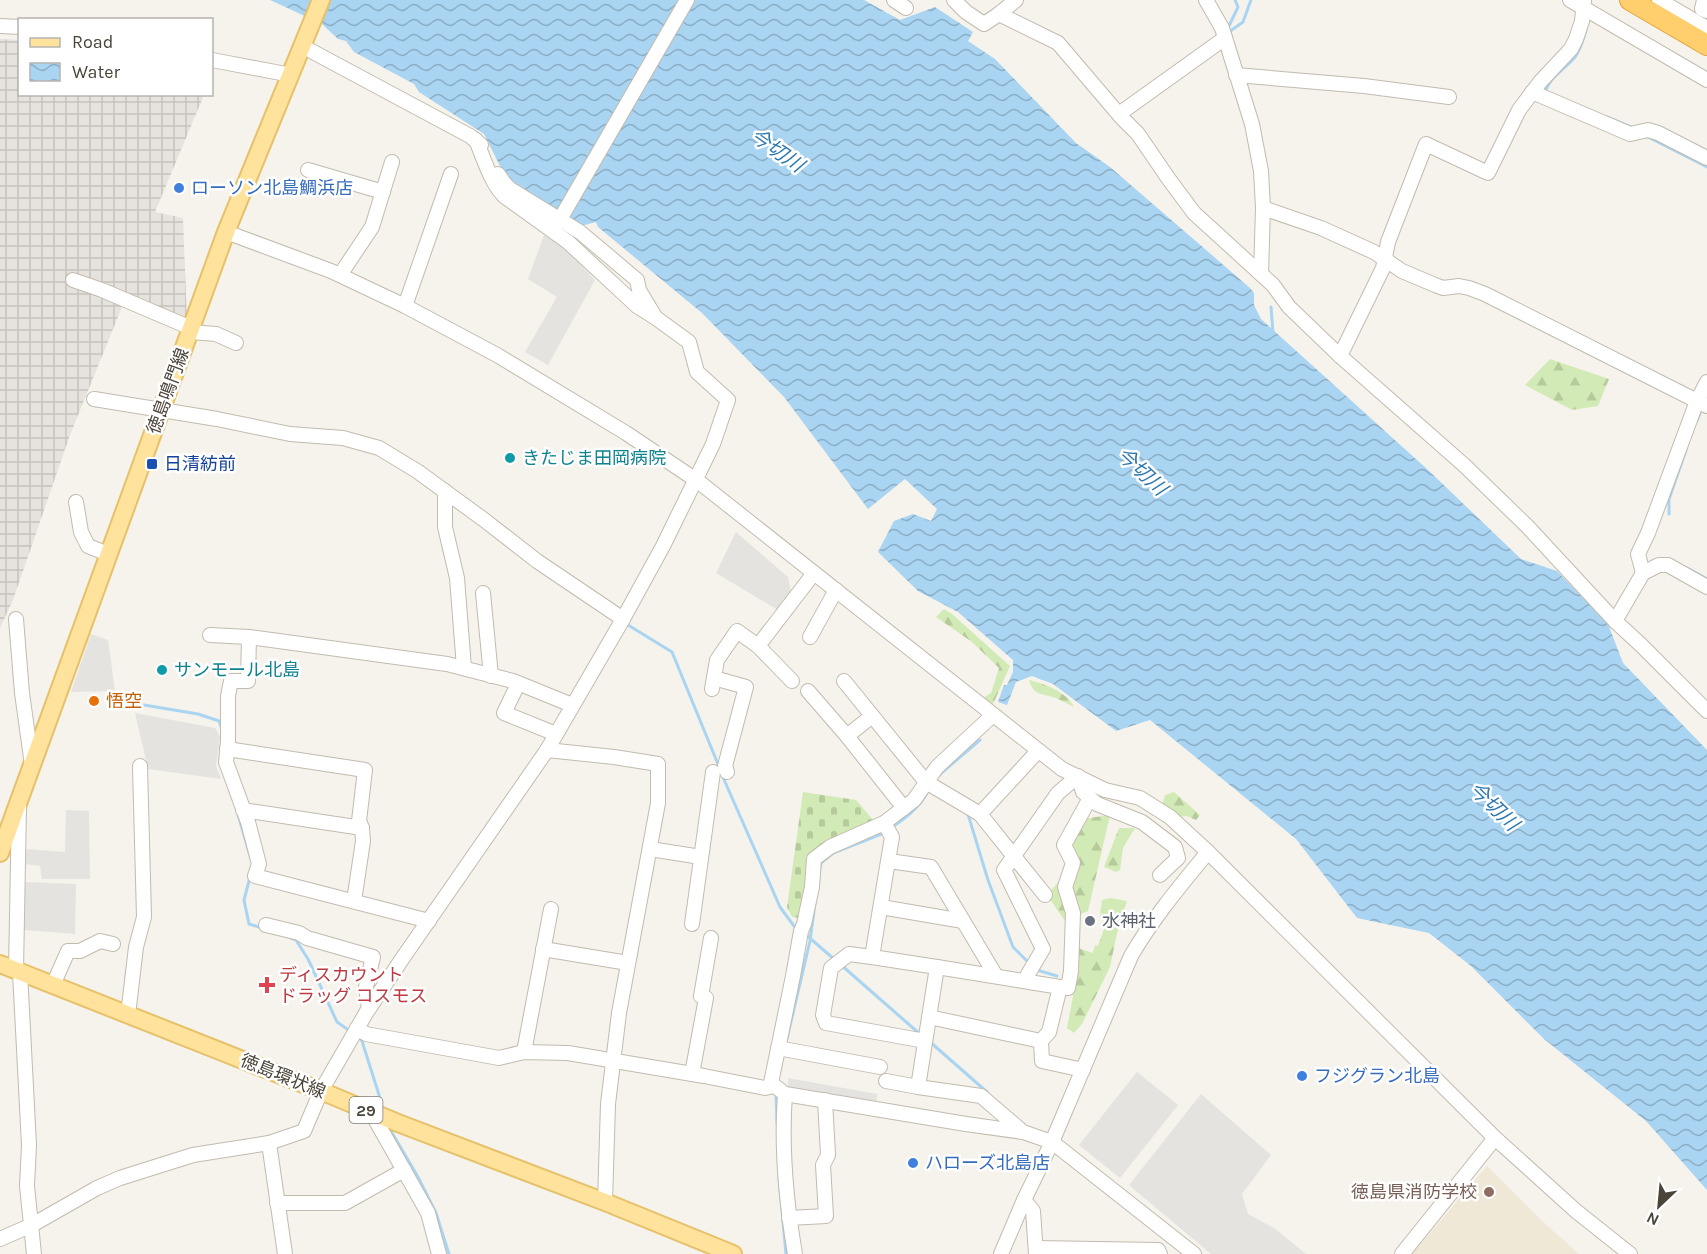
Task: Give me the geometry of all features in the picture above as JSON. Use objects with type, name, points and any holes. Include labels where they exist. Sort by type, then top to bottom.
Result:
[{"type":"highway","points":[[1630,0],[1707,45]]},
{"type":"main road","name":"徳島鳴門線","points":[[0,853],[226,232],[321,0]]},
{"type":"main road","name":"徳島環状線","points":[[0,964],[733,1254]]},
{"type":"street","points":[[560,219],[687,0]]},
{"type":"street","points":[[954,0],[966,12],[984,24],[1016,0]]},
{"type":"street","points":[[1206,0],[1222,28],[1240,76],[1252,124],[1267,210],[1261,274]]},
{"type":"street","points":[[1570,0],[1583,4],[1707,80]]},
{"type":"street","points":[[1659,0],[1707,28]]},
{"type":"street","points":[[1704,0],[1702,9],[1707,11]]},
{"type":"street","points":[[1340,356],[1383,268],[1388,242],[1426,144],[1488,173],[1519,110],[1571,49],[1582,21],[1583,4]]},
{"type":"street","points":[[999,14],[1058,43],[1138,134],[1194,213],[1273,285],[1289,307],[1340,356],[1472,472],[1527,526],[1615,621],[1707,711]]},
{"type":"street","points":[[0,26],[18,27]]},
{"type":"street","points":[[1119,114],[1225,38]]},
{"type":"street","points":[[303,44],[477,140],[486,149],[504,183],[580,232],[637,280],[639,290],[656,318]]},
{"type":"street","points":[[213,60],[291,75]]},
{"type":"street","points":[[1240,76],[1364,86],[1449,97]]},
{"type":"street","points":[[1532,92],[1630,134],[1648,130],[1658,133],[1707,158]]},
{"type":"street","points":[[0,1239],[32,1225],[97,1188],[120,1178],[193,1155],[269,1143],[304,1131],[321,1091],[369,1008],[547,750],[663,546],[712,444],[728,400],[697,372],[689,342],[638,306],[568,242],[504,196],[491,177],[477,140]]},
{"type":"street","points":[[340,275],[372,227],[392,162]]},
{"type":"street","points":[[308,170],[383,192]]},
{"type":"street","points":[[405,306],[451,174]]},
{"type":"street","points":[[1267,210],[1321,228],[1374,252],[1402,271],[1434,285],[1443,288],[1459,286],[1485,294],[1702,403]]},
{"type":"street","points":[[226,232],[340,275],[405,306],[507,361],[626,433],[695,479],[1062,769],[1105,790],[1140,798],[1170,818],[1208,852],[1495,1138],[1576,1211],[1630,1254]]},
{"type":"street","points":[[72,280],[102,290],[190,330],[218,330],[236,343]]},
{"type":"street","points":[[1643,573],[1638,554],[1702,403],[1707,382]]},
{"type":"street","points":[[94,399],[161,409],[290,434],[343,438],[379,448],[417,471],[537,561],[623,619]]},
{"type":"street","points":[[445,491],[445,527],[457,578],[464,668]]},
{"type":"street","points":[[76,502],[81,532],[88,546],[108,554]]},
{"type":"street","points":[[1615,621],[1643,573],[1659,565],[1668,566],[1707,587]]},
{"type":"street","points":[[758,646],[814,573]]},
{"type":"street","points":[[810,637],[836,590]]},
{"type":"street","points":[[483,593],[491,676]]},
{"type":"street","points":[[16,619],[22,693],[32,765]]},
{"type":"street","points":[[462,626],[487,626]]},
{"type":"street","points":[[692,924],[701,857],[720,772],[725,766],[747,687],[713,683],[717,660],[737,631],[758,646],[792,681]]},
{"type":"street","points":[[210,635],[249,637],[447,664],[518,684],[572,705]]},
{"type":"street","points":[[249,637],[248,681],[231,681],[222,728],[227,749],[226,762],[260,864],[255,876],[429,921]]},
{"type":"street","points":[[844,681],[926,782],[980,814],[1045,895]]},
{"type":"street","points":[[518,684],[504,713],[556,734]]},
{"type":"street","points":[[808,692],[847,736],[904,808]]},
{"type":"street","points":[[795,1254],[784,1170],[780,1090],[771,1083],[812,887],[814,859],[830,847],[884,823],[914,800],[937,767],[993,715]]},
{"type":"street","points":[[847,736],[872,716]]},
{"type":"street","points":[[227,749],[365,770],[359,821],[363,841],[354,901]]},
{"type":"street","points":[[547,750],[658,764],[658,803],[619,1013],[613,1062],[608,1104],[605,1202]]},
{"type":"street","points":[[980,814],[1038,751]]},
{"type":"street","points":[[128,1015],[136,947],[144,917],[140,766]]},
{"type":"street","points":[[1078,776],[1083,792],[1097,804],[1142,822],[1175,847],[1178,858],[1160,875]]},
{"type":"street","points":[[1024,981],[1043,949],[1005,870],[1058,793],[1078,776]]},
{"type":"street","points":[[925,1041],[826,1023],[823,1015],[831,968],[849,954],[1068,988],[1071,971],[1072,913],[1065,887],[1073,863],[1064,845],[1090,798]]},
{"type":"street","points":[[19,801],[18,971],[29,1144],[27,1186],[34,1254]]},
{"type":"street","points":[[243,810],[362,828]]},
{"type":"street","points":[[872,957],[892,837],[884,823]]},
{"type":"street","points":[[650,849],[701,857]]},
{"type":"street","points":[[1001,1254],[1052,1142],[1131,956],[1145,930],[1208,852]]},
{"type":"street","points":[[889,861],[931,867],[996,976]]},
{"type":"street","points":[[881,907],[963,921]]},
{"type":"street","points":[[524,1052],[551,909]]},
{"type":"street","points":[[266,925],[373,957],[366,987],[369,1008]]},
{"type":"street","points":[[692,1074],[706,999],[700,996],[711,938]]},
{"type":"street","points":[[53,985],[68,951],[80,951],[100,941],[113,944]]},
{"type":"street","points":[[543,949],[628,963]]},
{"type":"street","points":[[918,1087],[937,967]]},
{"type":"street","points":[[1060,987],[1049,1032],[1041,1041],[1042,1061],[1083,1070]]},
{"type":"street","points":[[929,1017],[1041,1041]]},
{"type":"street","points":[[357,1028],[366,1034],[499,1058],[524,1052],[568,1053],[825,1100],[1023,1132],[1052,1142],[1194,1254]]},
{"type":"street","points":[[778,1048],[880,1067]]},
{"type":"street","points":[[886,1082],[981,1096],[1023,1132]]},
{"type":"street","points":[[789,1218],[826,1216],[823,1165],[828,1155],[825,1100]]},
{"type":"street","points":[[371,1112],[428,1213],[439,1254]]},
{"type":"street","points":[[1402,1254],[1495,1138]]},
{"type":"street","points":[[269,1143],[285,1254]]},
{"type":"street","points":[[277,1203],[345,1203],[404,1170]]},
{"type":"street","points":[[1024,1200],[1033,1211],[1036,1251],[1158,1250],[1160,1254]]},
{"type":"shaded area","points":[[0,39],[18,40],[18,96],[204,96],[155,212],[183,218],[187,321],[122,307],[70,435],[13,600],[0,628]]},
{"type":"shaded area","points":[[544,235],[563,246],[595,280],[548,365],[525,352],[557,297],[528,279]]},
{"type":"shaded area","points":[[736,532],[788,577],[791,592],[778,610],[716,573]]},
{"type":"shaded area","points":[[91,634],[108,640],[115,691],[71,692]]},
{"type":"shaded area","points":[[135,713],[215,728],[220,737],[216,766],[221,779],[148,769]]},
{"type":"shaded area","points":[[66,810],[89,811],[90,879],[42,879],[40,866],[24,864],[27,849],[65,852]]},
{"type":"shaded area","points":[[23,882],[76,884],[75,934],[24,930]]},
{"type":"shaded area","points":[[1137,1072],[1178,1105],[1120,1178],[1079,1145]]},
{"type":"shaded area","points":[[788,1078],[877,1094],[876,1106],[788,1091]]},
{"type":"shaded area","points":[[1201,1094],[1271,1155],[1242,1194],[1248,1214],[1274,1228],[1306,1254],[1211,1254],[1129,1185]]},
{"type":"shaded area","name":"徳島県消防学校","points":[[1487,1166],[1540,1219],[1579,1254],[1412,1254]]},
{"type":"green space","points":[[1550,359],[1609,379],[1598,406],[1572,410],[1525,385]]},
{"type":"green space","points":[[944,609],[1010,666],[993,704],[983,698],[991,693],[999,668],[972,642],[936,617]]},
{"type":"green space","points":[[1029,680],[1061,693],[1074,707],[1036,692]]},
{"type":"green space","points":[[803,792],[856,800],[874,821],[812,856],[808,891],[799,918],[792,917],[787,907]]},
{"type":"green space","points":[[1174,792],[1200,815],[1196,820],[1187,816],[1177,817],[1162,805],[1165,795]]},
{"type":"green space","points":[[1110,815],[1088,911],[1078,915],[1072,931],[1047,895],[1061,878],[1082,819]]},
{"type":"green space","points":[[1119,828],[1135,828],[1123,848],[1120,870],[1116,872],[1104,867]]},
{"type":"green space","points":[[1111,898],[1127,901],[1110,967],[1082,1024],[1074,1033],[1067,1028],[1073,996],[1071,989],[1076,941],[1080,940],[1078,948],[1093,953],[1104,929],[1100,916],[1102,900]]},
{"type":"water","name":"今切川","points":[[270,0],[864,0],[900,20],[935,7],[973,32],[968,41],[995,59],[1076,143],[1110,167],[1250,288],[1254,293],[1254,305],[1261,319],[1427,469],[1521,559],[1557,571],[1608,624],[1623,663],[1707,750],[1707,1190],[1646,1121],[1544,1039],[1471,966],[1429,933],[1357,918],[1296,839],[1150,720],[1116,731],[1053,684],[1032,676],[1016,682],[1007,705],[998,702],[1004,685],[1007,685],[1013,672],[1013,660],[958,612],[918,591],[878,552],[894,521],[913,514],[931,521],[937,509],[905,479],[868,509],[784,397],[702,313],[598,227],[596,222],[581,226],[556,212],[504,174],[484,134],[419,92],[414,84],[354,52],[346,41],[338,39],[322,24]]},
{"type":"waterway","points":[[1228,28],[1238,7],[1235,0]]},
{"type":"waterway","points":[[1229,32],[1243,22],[1251,0]]},
{"type":"waterway","points":[[1545,92],[1554,78],[1577,54],[1586,30]]},
{"type":"waterway","points":[[1607,117],[1631,127]]},
{"type":"waterway","points":[[1644,135],[1707,167]]},
{"type":"waterway","points":[[1271,307],[1273,333]]},
{"type":"waterway","points":[[1697,421],[1702,408]]},
{"type":"waterway","points":[[1669,514],[1669,499],[1686,450]]},
{"type":"waterway","points":[[1687,568],[1707,579]]},
{"type":"waterway","points":[[628,625],[672,652],[720,769]]},
{"type":"waterway","points":[[144,705],[198,714],[219,721],[222,729]]},
{"type":"waterway","points":[[939,775],[980,740]]},
{"type":"waterway","points":[[722,775],[780,907],[798,929]]},
{"type":"waterway","points":[[892,827],[912,812],[927,793]]},
{"type":"waterway","points":[[237,811],[251,859]]},
{"type":"waterway","points":[[967,811],[988,880],[1013,947],[1030,964]]},
{"type":"waterway","points":[[819,873],[821,863],[833,853],[884,833]]},
{"type":"waterway","points":[[250,877],[244,900],[249,924],[262,928]]},
{"type":"waterway","points":[[785,1047],[810,941],[815,903]]},
{"type":"waterway","points":[[804,933],[835,960]]},
{"type":"waterway","points":[[291,938],[296,940],[308,959],[337,1022],[350,1031]]},
{"type":"waterway","points":[[840,964],[921,1035]]},
{"type":"waterway","points":[[1037,970],[1057,976]]},
{"type":"waterway","points":[[361,1038],[380,1098]]},
{"type":"waterway","points":[[929,1041],[987,1092]]},
{"type":"waterway","points":[[776,1094],[777,1124]]},
{"type":"waterway","points":[[391,1131],[436,1213],[449,1254]]},
{"type":"waterway","points":[[779,1178],[786,1254]]},
{"type":"place","name":"ローソン北島鯛浜店","points":[[179,188]]},
{"type":"place","name":"きたじま田岡病院","points":[[510,458]]},
{"type":"place","name":"日清紡前","points":[[152,464]]},
{"type":"place","name":"サンモール北島","points":[[162,670]]},
{"type":"place","name":"悟空","points":[[94,701]]},
{"type":"place","name":"水神社","points":[[1090,921]]},
{"type":"place","name":"ディスカウント ドラッグ コスモス","points":[[267,985]]},
{"type":"place","name":"フジグラン北島","points":[[1302,1076]]},
{"type":"place","name":"ハローズ北島店","points":[[913,1163]]},
{"type":"place","name":"徳島県消防学校","points":[[1489,1192]]}]
